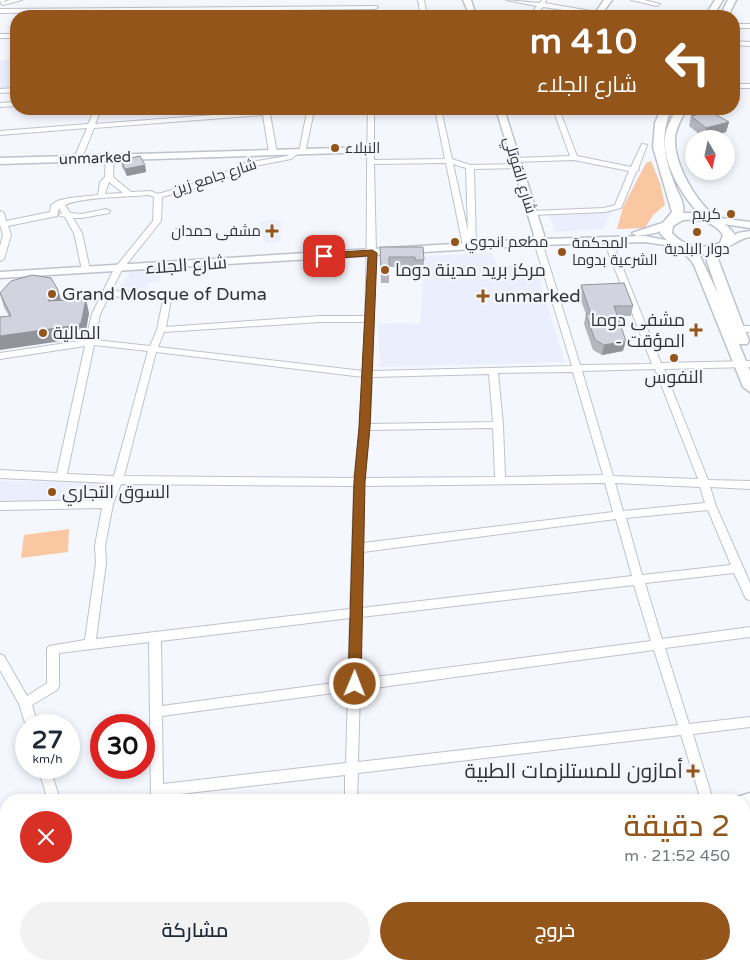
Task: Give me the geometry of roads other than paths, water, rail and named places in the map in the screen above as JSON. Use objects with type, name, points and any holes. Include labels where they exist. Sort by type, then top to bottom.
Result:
[{"type":"main road","points":[[663,115],[658,128],[658,150],[678,206],[678,212],[670,222],[666,233],[675,243],[694,255],[737,329],[747,363],[750,387]]},
{"type":"main road","points":[[679,115],[670,139],[672,153],[697,207],[721,224],[729,235],[725,245],[712,258],[721,303],[747,363]]},
{"type":"main road","points":[[670,222],[696,216],[713,220]]},
{"type":"main road","points":[[682,246],[711,250],[725,245]]},
{"type":"street","points":[[0,11],[1,1],[19,0]]},
{"type":"street","points":[[189,9],[192,0]]},
{"type":"street","points":[[247,0],[247,8]]},
{"type":"street","points":[[329,0],[329,8]]},
{"type":"street","points":[[509,0],[543,2],[577,10]]},
{"type":"street","points":[[634,0],[657,4]]},
{"type":"street","points":[[175,10],[329,8],[375,3]]},
{"type":"street","points":[[78,158],[95,115]]},
{"type":"street","points":[[0,133],[208,115]]},
{"type":"street","points":[[267,115],[273,153]]},
{"type":"street","points":[[300,152],[310,115]]},
{"type":"street","points":[[352,794],[354,767],[359,482],[364,427],[372,253],[370,162],[372,115]]},
{"type":"street","points":[[439,115],[469,246]]},
{"type":"street","name":"شارع القوتلي","points":[[502,115],[539,235],[538,242]]},
{"type":"street","points":[[558,115],[574,158]]},
{"type":"street","points":[[532,213],[606,210],[618,206],[635,170],[644,145]]},
{"type":"street","name":"unmarked","points":[[0,160],[370,150]]},
{"type":"street","name":"شارع جامع زين","points":[[61,478],[92,342],[96,314],[118,269],[156,221],[158,196],[218,179],[248,165],[289,158],[300,152]]},
{"type":"street","points":[[248,154],[248,165]]},
{"type":"street","points":[[101,197],[104,182],[108,178],[110,157]]},
{"type":"street","points":[[370,162],[450,161],[470,167],[574,158],[635,170]]},
{"type":"street","points":[[469,246],[470,167]]},
{"type":"street","points":[[108,178],[129,194]]},
{"type":"street","points":[[54,214],[54,207],[60,203],[129,194],[150,193],[158,196]]},
{"type":"street","points":[[60,203],[78,233],[86,270]]},
{"type":"street","points":[[5,224],[54,214],[67,216],[106,212]]},
{"type":"street","points":[[0,213],[7,235],[0,259]]},
{"type":"street","points":[[713,220],[750,225]]},
{"type":"street","points":[[538,242],[546,238],[647,232],[670,222]]},
{"type":"street","points":[[725,245],[741,235],[750,234]]},
{"type":"street","points":[[538,242],[653,239],[682,246]]},
{"type":"street","points":[[608,241],[712,506],[750,596]]},
{"type":"street","points":[[538,242],[579,368],[591,423],[610,479],[658,645],[705,794]]},
{"type":"street","name":"شارع الجلاء","points":[[0,275],[538,242]]},
{"type":"street","points":[[90,645],[101,564],[100,546],[108,504],[118,480],[154,348],[161,330],[166,299],[155,296],[106,293]]},
{"type":"street","points":[[161,330],[320,319],[369,319]]},
{"type":"street","points":[[737,329],[750,329]]},
{"type":"street","points":[[0,356],[92,342],[365,374],[747,363]]},
{"type":"street","points":[[493,370],[500,480]]},
{"type":"street","points":[[364,427],[498,425]]},
{"type":"street","points":[[0,474],[118,480],[359,482],[610,479],[750,485]]},
{"type":"street","points":[[0,506],[108,504]]},
{"type":"street","points":[[358,548],[619,515],[712,506]]},
{"type":"street","points":[[25,703],[53,686],[53,649],[640,578],[738,568]]},
{"type":"street","points":[[156,712],[750,632]]},
{"type":"street","points":[[155,637],[157,794]]},
{"type":"street","points":[[0,659],[25,703],[28,714]]},
{"type":"street","points":[[171,794],[354,767],[750,722]]},
{"type":"street","points":[[47,779],[52,794]]},
{"type":"place","name":"النبلاء","points":[[335,148]]},
{"type":"place","name":"كريم","points":[[731,214]]},
{"type":"place","name":"مشفى حمدان","points":[[272,231]]},
{"type":"place","name":"دوار البلدية","points":[[697,232]]},
{"type":"place","name":"مطعم انجوي","points":[[455,242]]},
{"type":"place","name":"المحكمة الشرعية بدوما","points":[[562,252]]},
{"type":"place","name":"مركز بريد مدينة دوما","points":[[385,270]]},
{"type":"place","name":"Grand Mosque of Duma","points":[[52,294]]},
{"type":"place","name":"unmarked","points":[[483,296]]},
{"type":"place","name":"مشفى دوما - المؤقت","points":[[696,330]]},
{"type":"place","name":"المالية","points":[[43,333]]},
{"type":"place","name":"النفوس","points":[[674,358]]},
{"type":"place","name":"السوق التجاري","points":[[52,492]]},
{"type":"place","name":"أمازون للمستلزمات الطبية","points":[[693,771]]}]
